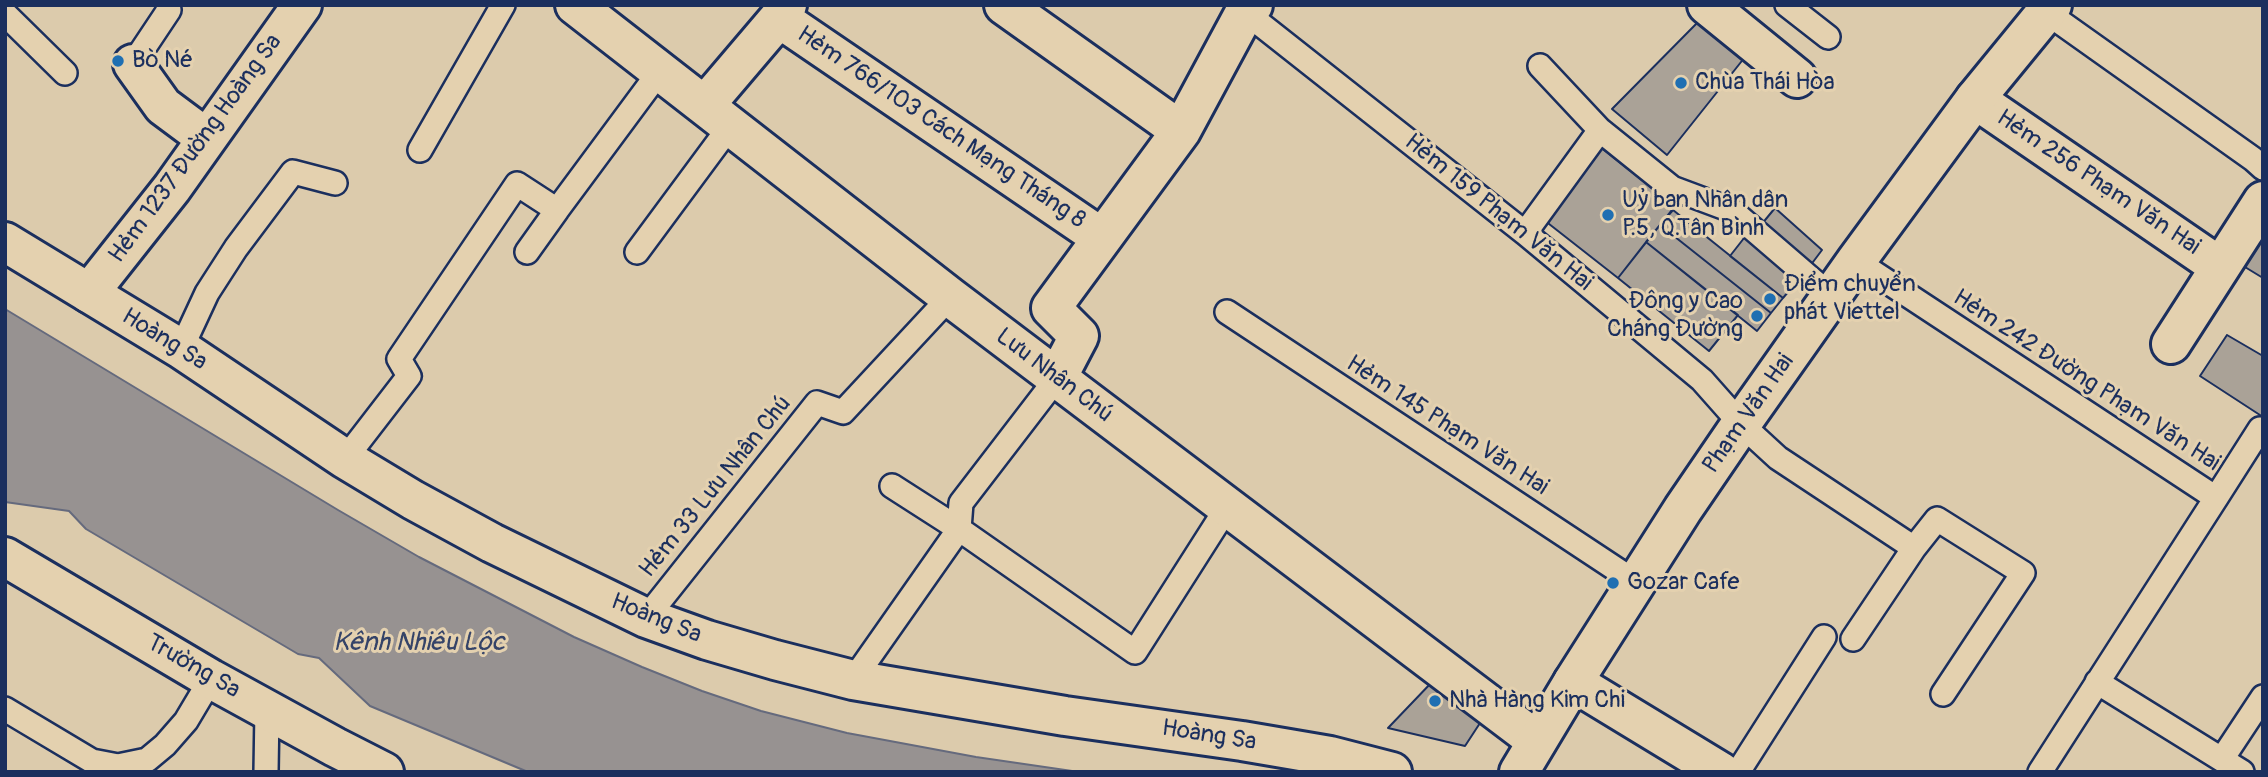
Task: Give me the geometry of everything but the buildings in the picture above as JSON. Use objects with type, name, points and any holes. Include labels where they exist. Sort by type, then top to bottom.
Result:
[{"type":"street","name":"Hẻm 1237 Đường Hoàng Sa","points":[[89,293],[172,188],[302,5]]},
{"type":"street","name":"Lưu Nhân Chú","points":[[575,5],[950,297],[1228,506],[1528,756]]},
{"type":"street","points":[[1004,5],[1181,131]]},
{"type":"street","points":[[1707,5],[1797,78]]},
{"type":"street","name":"Phạm Văn Hai","points":[[1528,756],[1683,509],[1741,425],[1856,261],[1975,99],[2049,8]]},
{"type":"street","name":"Hẻm 159 Phạm Văn Hai","points":[[1057,378],[1079,336],[1051,308],[1181,131],[1249,9]]},
{"type":"street","points":[[718,115],[783,12]]},
{"type":"street","name":"Hẻm 766/103 Cách Mạng Tháng 8","points":[[783,12],[1102,238]]},
{"type":"street","points":[[133,64],[163,106],[206,138]]},
{"type":"street","name":"Hẻm 256 Phạm Văn Hai","points":[[1975,99],[2220,267]]},
{"type":"street","points":[[2171,344],[2263,201]]},
{"type":"street","name":"Hoàng Sa","points":[[5,242],[181,349],[345,459],[492,543],[646,618],[707,640],[853,680],[959,699],[1242,741],[1325,764],[1392,772]]},
{"type":"street","name":"Trường Sa","points":[[5,557],[212,679],[384,772]]},
{"type":"street","points":[[1573,682],[1721,772]]},
{"type":"lane","points":[[133,64],[169,10],[168,5]]},
{"type":"lane","points":[[420,150],[503,5]]},
{"type":"lane","points":[[1787,5],[1828,37]]},
{"type":"lane","points":[[2049,8],[2263,168]]},
{"type":"lane","name":"Hẻm 159 Phạm Văn Hai","points":[[1249,9],[1702,380],[1741,425],[1778,458],[1914,548]]},
{"type":"lane","points":[[5,14],[65,73]]},
{"type":"lane","points":[[1540,66],[1600,130],[1677,191],[1731,210],[1831,296]]},
{"type":"lane","points":[[527,252],[660,71]]},
{"type":"lane","points":[[637,252],[718,115]]},
{"type":"lane","points":[[1525,233],[1600,130]]},
{"type":"lane","points":[[181,349],[207,293],[236,248],[293,172],[335,183]]},
{"type":"lane","points":[[345,459],[409,376],[399,359],[517,184],[557,210]]},
{"type":"lane","name":"Hẻm 242 Đường Phạm Văn Hai","points":[[1856,261],[2216,498],[2260,429],[2263,431]]},
{"type":"lane","name":"Hẻm 33 Lưu Nhân Chú","points":[[646,618],[817,403],[844,412],[950,297]]},
{"type":"lane","name":"Hẻm 145 Phạm Văn Hai","points":[[1227,312],[1637,583]]},
{"type":"lane","points":[[853,680],[959,530],[961,503],[1057,378]]},
{"type":"lane","points":[[892,486],[1135,652],[1228,506]]},
{"type":"lane","points":[[2040,772],[2216,498]]},
{"type":"lane","points":[[1853,639],[1914,548],[1937,519],[2023,573],[1943,694]]},
{"type":"lane","points":[[1738,772],[1824,637]]},
{"type":"lane","points":[[5,709],[89,766],[117,769],[147,760],[165,745],[186,721],[212,679]]},
{"type":"lane","points":[[2098,682],[2242,772]]},
{"type":"lane","points":[[2222,759],[2263,697]]},
{"type":"lane","points":[[266,772],[267,710]]},
{"type":"water","name":"Kênh Nhiêu Lộc","points":[[5,309],[419,557],[574,637],[642,667],[761,711],[847,733],[976,757],[1079,772],[528,772],[370,706],[319,658],[298,654],[86,529],[69,511],[5,502]]},
{"type":"place","name":"Bò Né","points":[[118,61]]},
{"type":"place","name":"Chùa Thái Hòa","points":[[1681,83]]},
{"type":"place","name":"Uỷ ban Nhân dân P.5, Q.Tân Bình","points":[[1608,215]]},
{"type":"place","name":"Điểm chuyển phát Viettel","points":[[1770,299]]},
{"type":"place","name":"Đông y Cao Cháng Đường","points":[[1757,316]]},
{"type":"place","name":"Gozar Cafe","points":[[1613,583]]},
{"type":"place","name":"Nhà Hàng Kim Chi","points":[[1435,701]]}]
